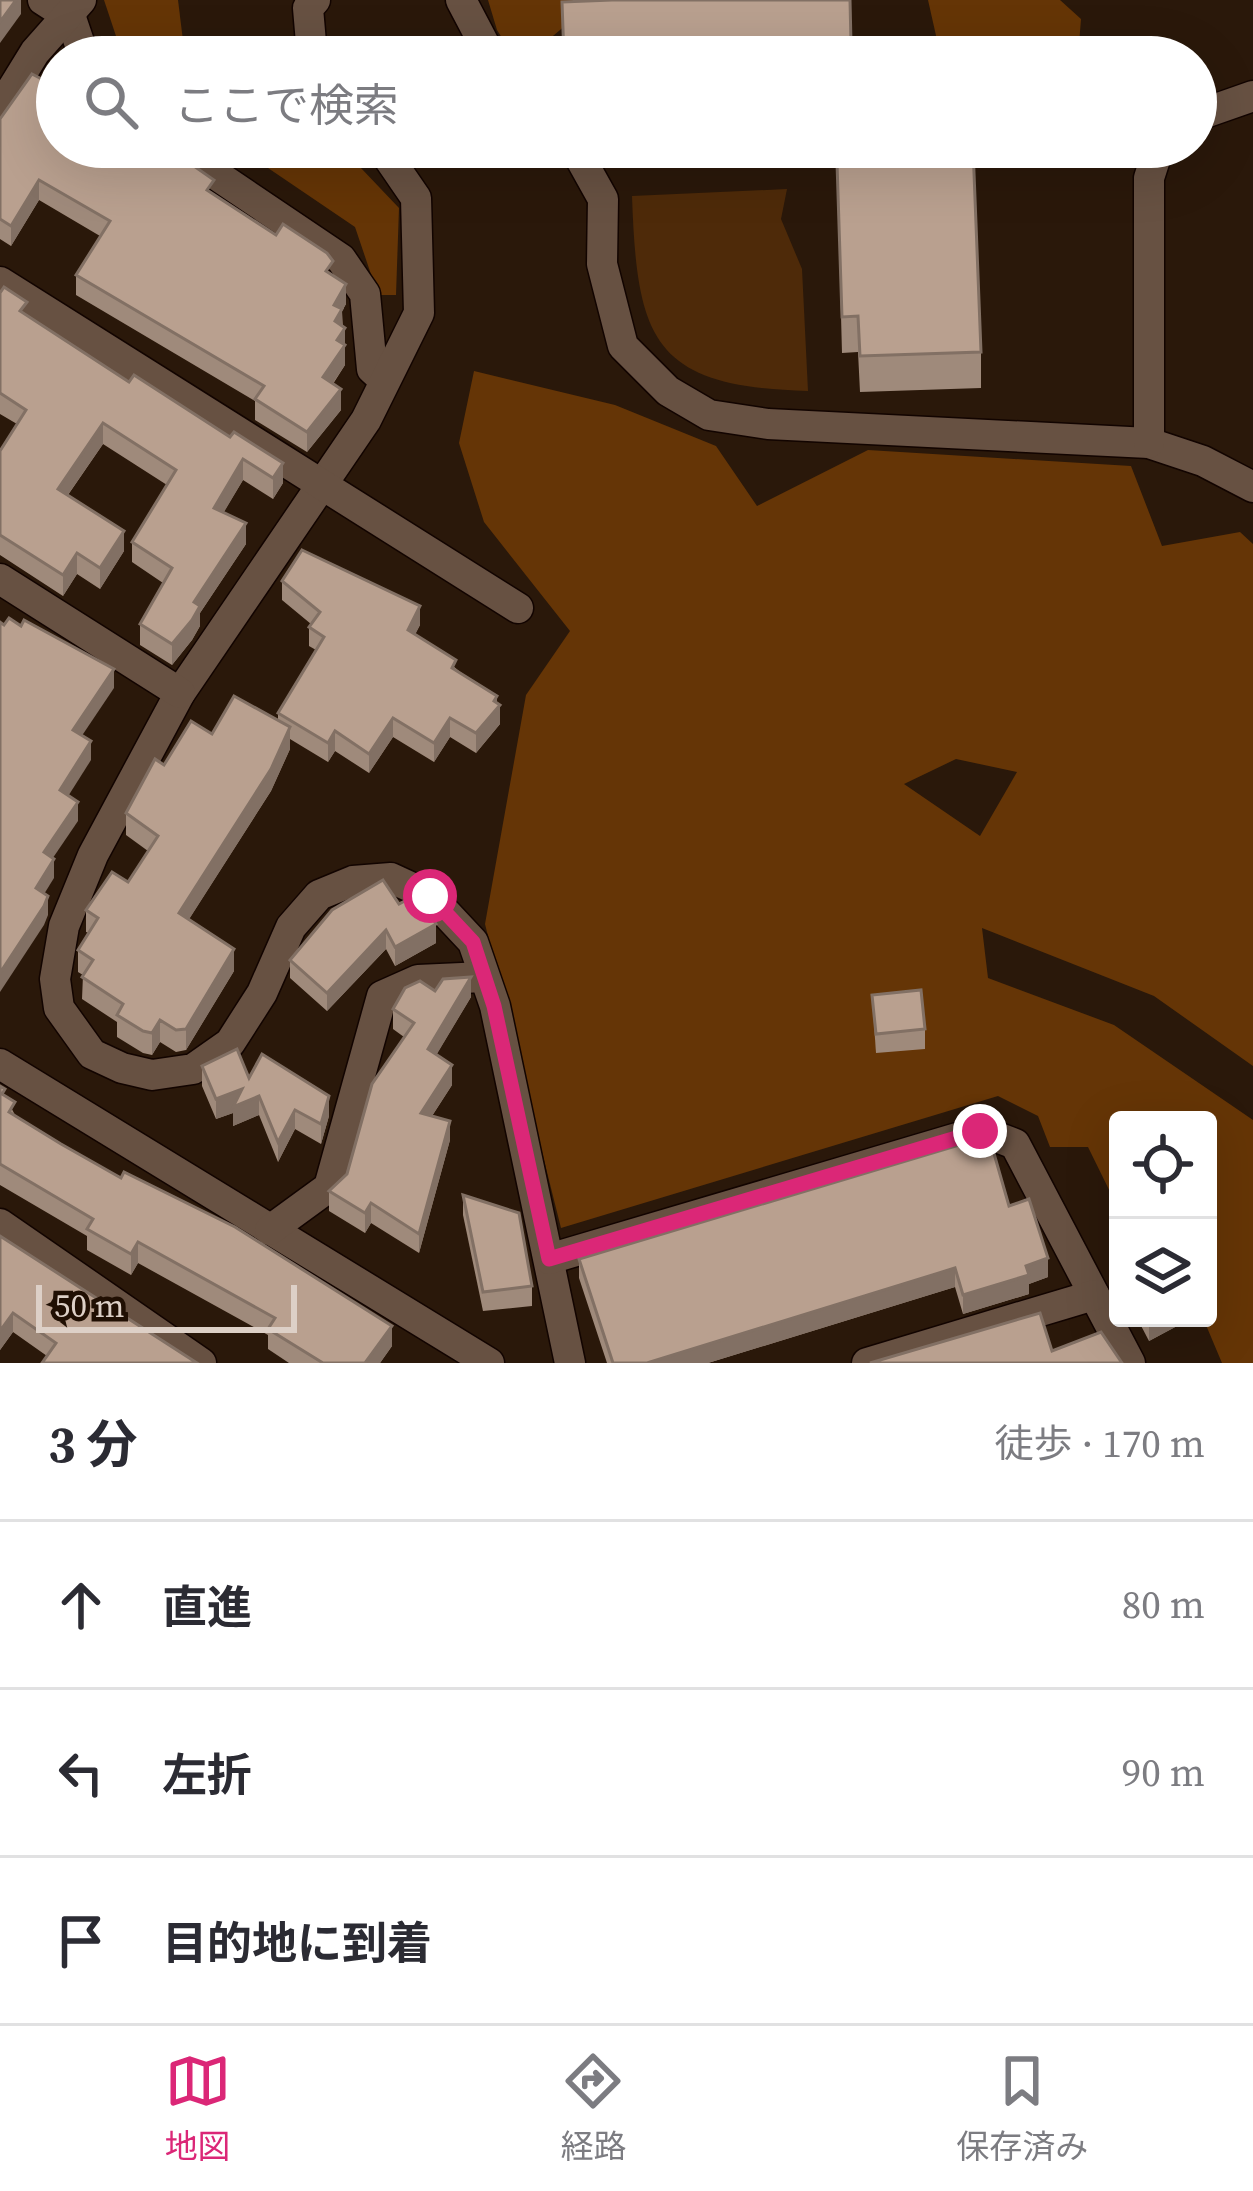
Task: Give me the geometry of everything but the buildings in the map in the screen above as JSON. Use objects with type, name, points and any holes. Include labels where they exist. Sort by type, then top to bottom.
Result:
[{"type":"street","points":[[44,0],[76,9],[50,36]]},
{"type":"street","points":[[310,36],[308,8],[315,0]]},
{"type":"street","points":[[461,0],[480,36]]},
{"type":"street","points":[[0,109],[36,51]]},
{"type":"street","points":[[1217,109],[1253,96]]},
{"type":"street","points":[[207,168],[341,259],[364,294],[372,369],[384,380]]},
{"type":"street","points":[[395,168],[416,198],[418,313],[367,420],[180,693],[93,855],[64,926],[55,980],[59,1008],[92,1054],[152,1075],[193,1070],[230,1043],[262,993],[291,927],[319,895],[352,881],[391,878],[430,896],[461,923],[484,977],[570,1363]]},
{"type":"street","points":[[585,168],[602,199],[602,264],[623,346],[668,391],[709,416],[768,424],[1149,442],[1253,487]]},
{"type":"street","points":[[1149,442],[1152,168]]},
{"type":"street","points":[[0,282],[518,608]]},
{"type":"street","points":[[0,579],[180,693]]},
{"type":"street","points":[[270,1230],[329,1186],[382,995],[418,980],[484,977]]},
{"type":"street","points":[[0,1064],[478,1362]]},
{"type":"street","points":[[549,1259],[980,1131],[1015,1144],[1130,1363]]},
{"type":"street","points":[[0,1224],[202,1363]]},
{"type":"street","points":[[867,1363],[1094,1294]]},
{"type":"shaded area","points":[[104,0],[178,0],[182,36],[116,36]]},
{"type":"shaded area","points":[[488,0],[746,0],[566,25],[553,36],[501,36]]},
{"type":"shaded area","points":[[928,0],[1060,0],[1081,19],[1080,36],[936,36]]},
{"type":"shaded area","points":[[268,168],[361,168],[399,208],[396,295],[378,295],[355,227]]},
{"type":"shaded area","points":[[787,189],[781,219],[802,269],[808,391],[715,379],[685,365],[663,346],[649,319],[640,286],[632,196]]},
{"type":"shaded area","points":[[474,371],[615,405],[716,446],[757,506],[868,450],[1131,466],[1162,546],[1240,532],[1253,544],[1253,1066],[1154,996],[982,928],[988,978],[1114,1025],[1253,1120],[1253,1363],[1222,1363],[1207,1327],[1217,1327],[1217,1111],[1109,1111],[1109,1190],[1088,1147],[1050,1147],[1038,1116],[998,1096],[561,1228],[485,924],[526,695],[570,631],[484,522],[459,443]],"holes":[[[956,759],[1017,772],[980,836],[904,784]]]},
{"type":"route","points":[[430,896],[461,923],[473,942],[494,1006],[549,1259],[980,1131]]}]
